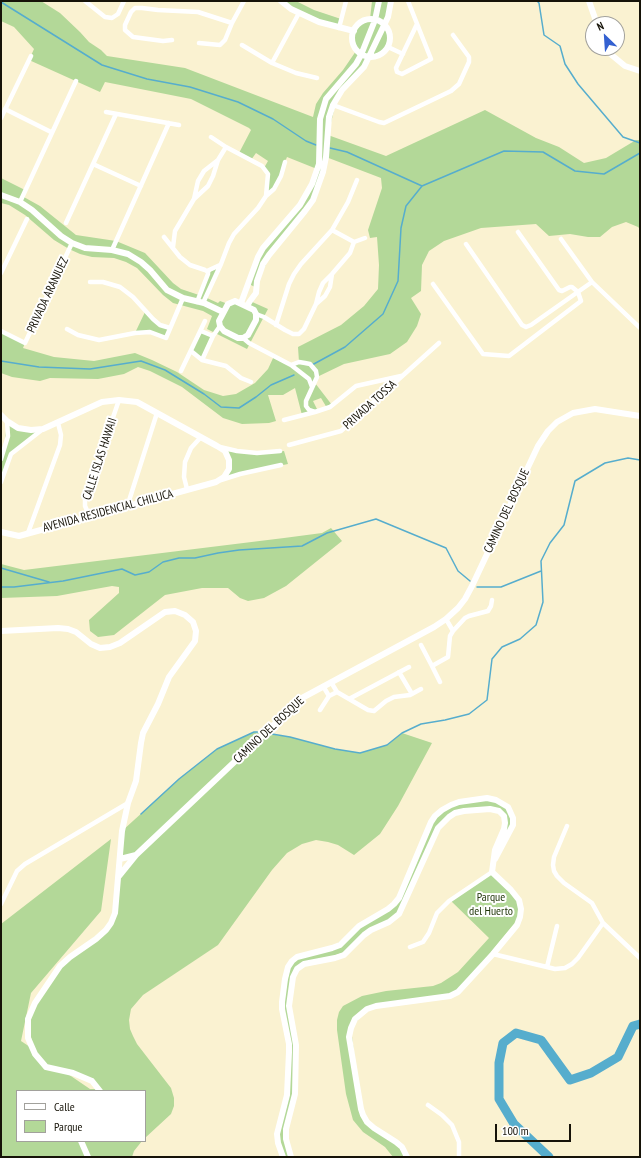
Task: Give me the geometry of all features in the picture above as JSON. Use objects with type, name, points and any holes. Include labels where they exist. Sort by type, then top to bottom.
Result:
[{"type":"street","points":[[85,1],[105,17],[112,18],[118,14],[124,1]]},
{"type":"street","points":[[198,43],[220,45],[225,40],[243,1]]},
{"type":"street","points":[[281,1],[299,13],[339,28],[354,31]]},
{"type":"street","points":[[339,28],[346,1]]},
{"type":"street","points":[[241,301],[254,265],[263,248],[300,205],[312,184],[319,164],[321,113],[326,99],[356,64],[361,55],[375,20],[379,1]]},
{"type":"street","points":[[249,303],[256,293],[257,281],[263,264],[313,200],[323,172],[330,115],[333,105],[342,90],[364,67],[389,12],[391,1]]},
{"type":"street","points":[[408,1],[431,59],[402,74],[397,72],[396,68],[417,24]]},
{"type":"street","points":[[589,1],[594,16]]},
{"type":"street","points":[[172,40],[163,41],[133,37],[125,30],[125,25],[131,12],[135,8],[142,8],[198,12],[232,23]]},
{"type":"street","points":[[272,63],[299,13]]},
{"type":"street","points":[[366,20],[375,20],[384,24],[390,33],[390,42],[386,51],[378,56],[368,57],[361,55],[355,48],[352,40],[354,31],[359,24],[366,20]]},
{"type":"street","points":[[333,105],[384,123],[451,91],[459,84],[469,62],[469,57],[453,35]]},
{"type":"street","points":[[242,45],[272,63],[296,73],[317,78]]},
{"type":"street","points":[[388,47],[402,54]]},
{"type":"street","points":[[1,118],[31,56]]},
{"type":"street","points":[[612,56],[625,66],[640,71]]},
{"type":"street","points":[[20,202],[51,132],[76,81]]},
{"type":"street","points":[[5,109],[51,132]]},
{"type":"street","points":[[106,112],[179,125]]},
{"type":"street","points":[[321,113],[330,115]]},
{"type":"street","points":[[66,223],[116,114]]},
{"type":"street","points":[[112,250],[169,123]]},
{"type":"street","points":[[211,137],[264,168],[268,174],[266,196]]},
{"type":"street","points":[[173,247],[175,231],[194,199],[208,186],[218,160],[226,147]]},
{"type":"street","points":[[194,199],[198,181],[204,171],[218,160]]},
{"type":"street","points":[[200,302],[221,264],[227,247],[234,234],[258,208],[266,196],[274,189],[281,176],[285,162]]},
{"type":"street","points":[[94,164],[141,186]]},
{"type":"street","points":[[276,325],[289,284],[294,274],[301,264],[332,230],[348,202],[357,180]]},
{"type":"street","points":[[1,195],[20,202],[32,210],[61,236],[72,243],[85,248],[112,250],[128,254],[150,270],[167,290],[183,298],[200,302],[223,312]]},
{"type":"street","points":[[1,273],[27,219]]},
{"type":"street","points":[[332,230],[354,242],[365,238]]},
{"type":"street","points":[[433,284],[483,354],[509,356],[581,301],[578,292],[570,287],[559,290],[518,232]]},
{"type":"street","points":[[164,237],[180,256],[190,265],[207,271],[216,268],[221,264]]},
{"type":"street","points":[[561,239],[592,282],[640,328]]},
{"type":"street","points":[[256,314],[293,334],[299,334],[304,329],[316,304],[323,283],[350,253],[354,242]]},
{"type":"street","name":"PRIVADA ARANJUEZ","points":[[1,331],[25,343],[72,243]]},
{"type":"street","points":[[466,244],[522,325],[526,327],[592,282]]},
{"type":"street","points":[[200,302],[208,274],[207,271]]},
{"type":"street","points":[[316,304],[326,296],[330,287],[332,274]]},
{"type":"street","points":[[250,279],[257,281]]},
{"type":"street","points":[[90,282],[103,282],[120,287],[133,296],[147,314],[160,325],[170,328]]},
{"type":"street","points":[[67,329],[78,335],[99,340],[130,333],[150,332],[166,338],[183,298]]},
{"type":"street","points":[[242,338],[248,335],[256,320],[256,314],[249,303],[235,301],[228,304],[219,321],[220,326],[224,331],[238,338],[242,338],[249,344],[291,365],[308,380],[312,387]]},
{"type":"street","points":[[181,371],[206,321]]},
{"type":"street","points":[[156,334],[160,325]]},
{"type":"street","points":[[202,360],[213,336],[220,326]]},
{"type":"street","points":[[201,331],[213,336]]},
{"type":"street","name":"PRIVADA TOSSA","points":[[289,445],[341,431],[439,343]]},
{"type":"street","points":[[191,351],[202,360],[226,366],[241,378],[252,382]]},
{"type":"street","points":[[291,365],[299,362],[305,362],[313,368],[317,377],[306,401],[306,406],[309,410],[315,412]]},
{"type":"street","name":"PRIVADA TOSSA","points":[[284,420],[330,407],[356,386],[403,375]]},
{"type":"street","points":[[1,482],[11,454],[43,429],[102,402],[119,400],[137,402],[225,451],[229,460],[229,469],[224,477],[216,482]]},
{"type":"street","name":"CALLE ISLAS HAWAII","points":[[90,517],[85,506],[85,499],[119,400]]},
{"type":"street","name":"CAMINO DEL BOSQUE","points":[[119,876],[136,855],[302,698],[434,627],[446,619],[465,599],[538,446],[548,431],[557,422],[565,417],[584,410],[595,409],[640,416]]},
{"type":"street","points":[[127,507],[157,413]]},
{"type":"street","points":[[1,415],[7,422],[18,428],[31,430],[43,429]]},
{"type":"street","points":[[1,459],[8,436],[7,422]]},
{"type":"street","points":[[28,533],[60,445],[61,435],[58,423]]},
{"type":"street","points":[[187,489],[184,476],[185,462],[191,448],[201,437]]},
{"type":"street","points":[[217,446],[237,451],[258,453],[280,451]]},
{"type":"street","name":"AVENIDA RESIDENCIAL CHILUCA","points":[[1,532],[19,536],[127,507],[240,474],[282,465]]},
{"type":"street","points":[[432,666],[448,657],[450,636],[453,631],[465,618],[488,611],[492,600]]},
{"type":"street","points":[[1,631],[58,628],[68,629],[76,632],[91,644],[100,648],[110,647],[120,643],[165,612],[175,611],[185,615],[193,622],[196,631],[195,641],[169,677],[158,704],[143,733],[136,782],[128,803],[122,831],[116,913],[111,924],[106,930],[60,966],[35,1003],[28,1019],[28,1038],[34,1054],[46,1067],[73,1073],[92,1081],[99,1090]]},
{"type":"street","points":[[446,619],[453,631]]},
{"type":"street","points":[[421,645],[440,682]]},
{"type":"street","points":[[349,699],[409,667]]},
{"type":"street","points":[[399,672],[412,694]]},
{"type":"street","points":[[331,682],[337,692],[368,710],[374,711],[386,700],[412,694],[421,689]]},
{"type":"street","points":[[323,686],[329,696]]},
{"type":"street","points":[[320,710],[329,696],[337,692]]},
{"type":"street","points":[[283,1157],[276,1134],[287,1095],[290,1052],[282,1010],[282,1002],[288,967],[292,961],[297,957],[340,945],[359,926],[394,904],[431,822],[442,810],[451,805],[463,801],[487,798],[496,800],[508,807],[513,818],[513,825],[492,864]]},
{"type":"street","points":[[1,904],[17,871],[24,864],[128,803]]},
{"type":"street","points":[[291,1157],[286,1140],[286,1129],[295,1094],[296,1045],[289,1006],[293,977],[297,969],[304,964],[344,955],[364,935],[371,930],[389,922],[399,914],[438,828],[443,822],[455,813],[490,809],[499,811],[504,816],[504,829],[495,850],[492,872],[519,900],[521,909],[517,925],[464,986],[450,996],[372,1008],[360,1013],[355,1019],[351,1028],[349,1037],[363,1115],[367,1122],[374,1128],[402,1147],[407,1157]]},
{"type":"street","points":[[567,826],[554,857],[554,871],[564,883],[592,903],[603,923],[640,958]]},
{"type":"street","points":[[120,859],[136,855]]},
{"type":"street","points":[[410,947],[423,942],[429,933],[437,913],[449,902],[492,872]]},
{"type":"street","points":[[493,954],[555,969],[565,968],[572,964],[603,923]]},
{"type":"street","points":[[547,967],[557,926]]},
{"type":"street","points":[[428,1105],[442,1114],[452,1125],[459,1142],[459,1157]]},
{"type":"street","points":[[81,1142],[88,1157]]},
{"type":"green space","points":[[1,1],[41,1],[60,13],[89,42],[107,56],[185,68],[313,117],[316,104],[323,93],[343,70],[356,51],[352,40],[354,31],[359,24],[370,19],[372,1],[391,1],[385,24],[390,33],[390,42],[388,47],[386,51],[378,56],[368,57],[337,98],[328,135],[386,156],[485,110],[536,138],[559,147],[584,163],[606,158],[636,140],[640,140],[640,229],[626,222],[612,227],[600,237],[570,234],[549,236],[536,224],[481,228],[444,241],[429,251],[422,265],[421,291],[411,298],[421,314],[417,326],[407,342],[390,354],[344,364],[317,377],[315,383],[332,405],[327,408],[321,398],[313,401],[318,411],[302,415],[295,388],[283,395],[268,395],[276,421],[269,423],[242,424],[223,418],[182,387],[150,371],[138,367],[124,374],[98,379],[50,378],[40,381],[12,377],[1,373],[1,331],[25,343],[23,348],[54,357],[94,361],[135,353],[177,372],[204,390],[223,396],[236,394],[255,383],[268,369],[274,356],[291,365],[299,362],[298,347],[341,325],[364,306],[378,289],[379,265],[377,237],[370,238],[368,230],[382,188],[381,178],[326,157],[313,200],[274,248],[255,287],[249,284],[258,256],[300,205],[317,169],[287,157],[274,189],[267,195],[269,174],[264,168],[268,161],[256,153],[251,160],[239,153],[251,130],[249,128],[191,99],[105,82],[100,92],[29,60],[34,49],[14,27],[1,21]]},
{"type":"green space","points":[[284,1],[296,1],[314,10],[341,19],[339,28],[299,13]]},
{"type":"green space","points":[[1,178],[25,190],[22,196],[40,206],[76,235],[116,241],[145,253],[173,283],[181,289],[199,295],[211,271],[221,266],[207,298],[218,303],[220,301],[228,304],[231,302],[247,306],[250,301],[268,309],[247,349],[207,329],[212,316],[203,311],[173,303],[163,295],[137,268],[114,258],[92,257],[80,254],[54,240],[25,215],[9,205],[1,203]]},
{"type":"green space","points":[[145,312],[153,319],[170,328],[166,338],[156,334],[135,333]]},
{"type":"green space","points":[[201,331],[213,336],[202,360],[191,351]]},
{"type":"green space","points":[[7,421],[18,428],[43,429],[11,454],[1,483],[1,459],[4,450]]},
{"type":"green space","points":[[225,451],[257,453],[284,451],[288,464],[224,477],[229,469]]},
{"type":"green space","points":[[331,528],[342,541],[286,586],[264,598],[248,601],[240,598],[228,588],[202,588],[165,595],[114,635],[98,637],[90,631],[89,620],[119,593],[119,587],[112,586],[57,596],[1,598],[1,564],[24,570],[322,533]]},
{"type":"green space","points":[[254,732],[290,737],[335,749],[360,753],[387,745],[402,733],[432,743],[398,806],[380,834],[354,855],[338,845],[316,840],[302,844],[287,853],[272,870],[218,945],[143,995],[131,1009],[129,1020],[130,1029],[133,1036],[137,1044],[171,1088],[174,1098],[174,1106],[171,1114],[146,1137],[146,1090],[16,1090],[16,1142],[141,1142],[134,1151],[132,1157],[1,1157],[1,924],[111,839],[101,911],[31,993],[21,1041],[33,1049],[28,1019],[60,966],[111,923],[119,876],[136,856],[120,859],[122,831],[179,779],[217,749]],"holes":[[[65,1072],[92,1081],[99,1089],[90,1089]]]},
{"type":"green space","points":[[487,798],[502,802],[513,818],[501,848],[505,823],[499,811],[464,811],[443,822],[399,914],[371,930],[350,950],[297,969],[290,997],[294,1035],[295,1094],[286,1129],[291,1157],[284,1157],[278,1142],[285,1103],[289,1052],[282,1002],[292,961],[332,948],[359,926],[394,904],[431,822],[451,805]]},
{"type":"green space","name":"Parque del Huerto","points":[[492,872],[519,900],[520,917],[458,992],[367,1009],[351,1028],[361,1109],[367,1122],[396,1142],[407,1157],[393,1157],[385,1147],[363,1132],[353,1120],[346,1094],[337,1030],[339,1012],[343,1006],[362,996],[386,991],[433,986],[441,983],[458,972],[489,938],[450,900]]},
{"type":"waterway","points":[[537,1],[539,3],[544,35],[560,46],[565,64],[578,84],[623,137],[640,143]]},
{"type":"waterway","points":[[1,2],[102,65],[147,79],[190,87],[238,102],[273,119],[306,141],[316,145]]},
{"type":"waterway","points":[[330,148],[347,152],[422,186]]},
{"type":"waterway","points":[[312,365],[345,347],[383,314],[398,281],[401,228],[406,206],[422,186],[504,151],[543,152],[575,171],[604,174],[640,153]]},
{"type":"waterway","points":[[1,361],[39,367],[90,369],[141,361],[165,370],[204,394],[221,407],[239,408],[271,385],[294,375]]},
{"type":"waterway","points":[[272,734],[290,737],[335,749],[360,753],[387,745],[402,733],[421,724],[469,714],[487,700],[492,659],[502,647],[520,639],[536,625],[543,602],[541,561],[550,543],[564,525],[575,481],[605,463],[628,458],[640,460]]},
{"type":"waterway","points":[[1,587],[14,587],[63,581],[122,569],[135,575],[149,572],[163,562],[179,558],[195,558],[239,550],[302,546],[327,533],[376,519],[446,548],[458,571],[470,581]]},
{"type":"waterway","points":[[1,568],[49,582]]},
{"type":"waterway","points":[[477,587],[501,587],[541,571]]},
{"type":"waterway","points":[[141,814],[179,779],[217,749],[254,732],[259,732]]},
{"type":"waterway","points":[[549,1157],[514,1124],[499,1099],[499,1063],[503,1043],[516,1033],[541,1040],[570,1080],[591,1073],[618,1057],[633,1026],[640,1024]]}]
